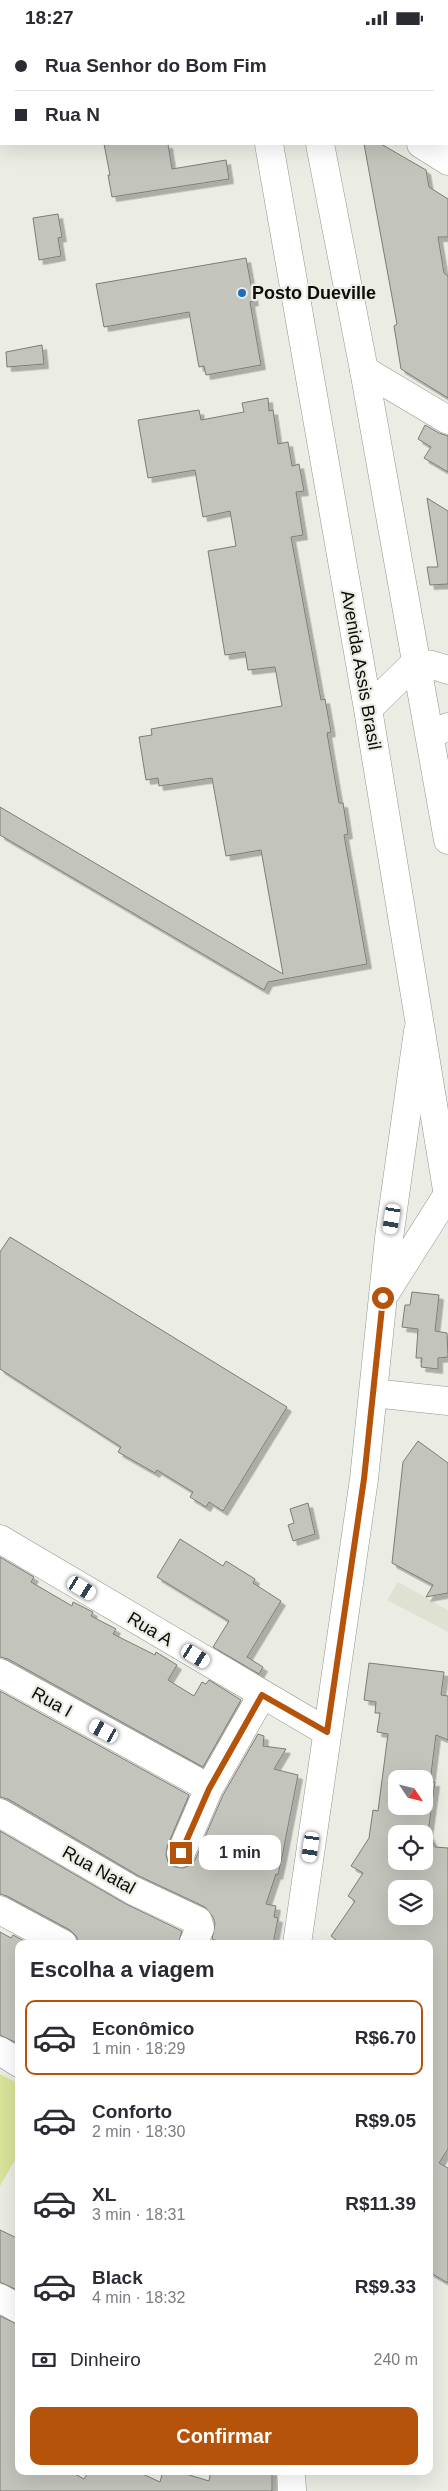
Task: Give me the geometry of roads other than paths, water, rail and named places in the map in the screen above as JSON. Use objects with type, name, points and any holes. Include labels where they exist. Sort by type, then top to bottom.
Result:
[{"type":"street","name":"Avenida Assis Brasil","points":[[269,145],[368,709],[448,1195]]},
{"type":"street","points":[[320,145],[364,370],[415,663],[439,730],[448,840]]},
{"type":"street","points":[[423,145],[448,161]]},
{"type":"street","points":[[364,370],[448,420]]},
{"type":"street","points":[[368,709],[415,663]]},
{"type":"street","points":[[415,663],[432,665],[448,670]]},
{"type":"street","points":[[298,1940],[364,1479],[389,1238],[420,1017]]},
{"type":"street","points":[[383,1298],[448,1195]]},
{"type":"street","points":[[373,1393],[448,1401]]},
{"type":"street","name":"Rua A","points":[[0,1539],[327,1732]]},
{"type":"street","name":"Rua I","points":[[0,1673],[209,1789]]},
{"type":"street","points":[[181,1853],[209,1789],[262,1695]]},
{"type":"street","name":"Rua Natal","points":[[0,1813],[132,1890],[196,1933]]},
{"type":"street","points":[[0,1911],[55,1940]]},
{"type":"street","points":[[0,2051],[15,2060]]},
{"type":"street","points":[[0,2298],[15,2307]]},
{"type":"street","points":[[291,2475],[292,2491]]},
{"type":"place","name":"Posto Dueville","points":[[242,293]]}]
